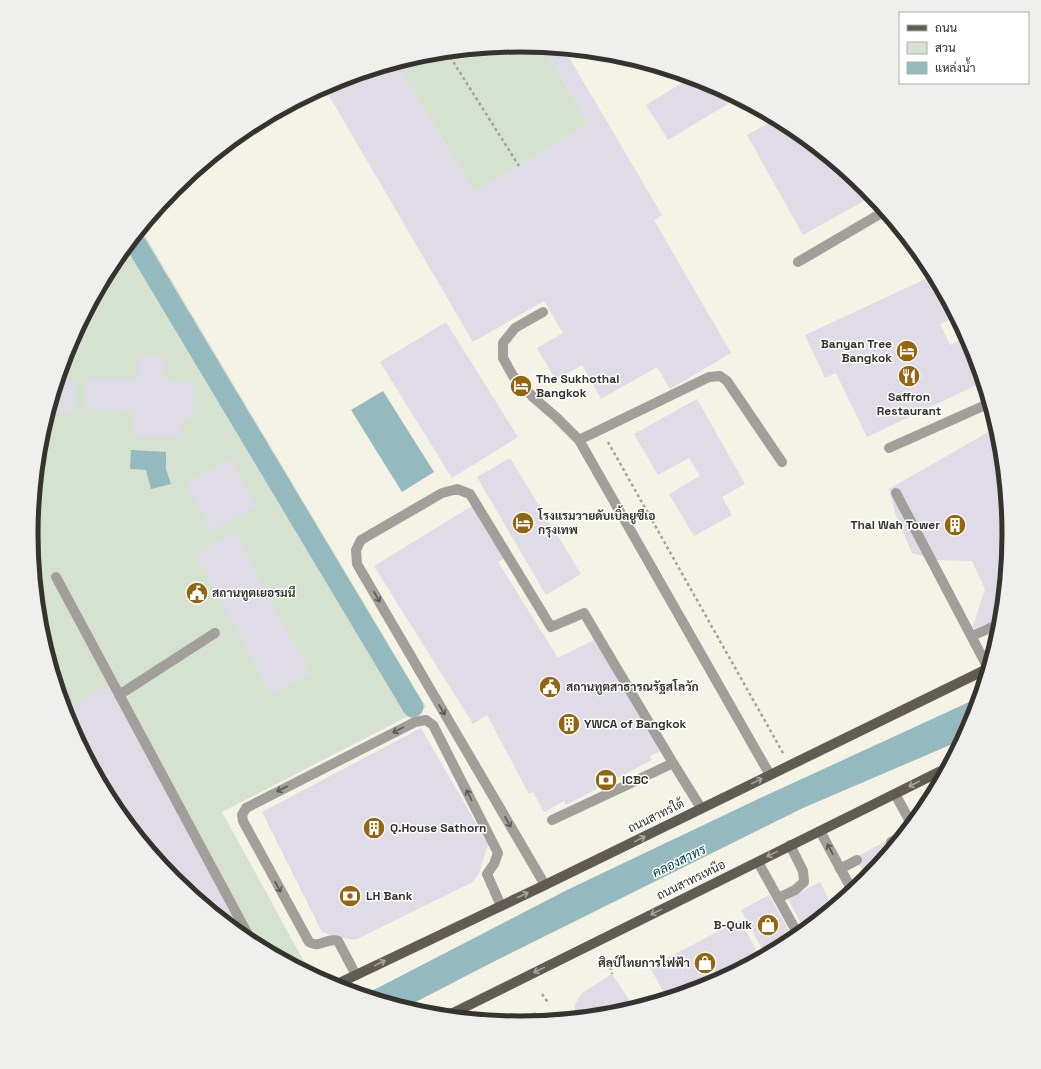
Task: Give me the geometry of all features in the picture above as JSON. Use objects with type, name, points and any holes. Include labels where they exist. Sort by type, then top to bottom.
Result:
[{"type":"main road","name":"ถนนสาทรใต้","points":[[341,982],[545,885],[983,671]]},
{"type":"main road","name":"ถนนสาทรเหนือ","points":[[454,1012],[941,771]]},
{"type":"lane","points":[[798,262],[881,214]]},
{"type":"lane","points":[[543,312],[515,328],[503,343],[503,358],[513,376],[579,440],[770,775]]},
{"type":"lane","points":[[579,440],[709,377],[720,376],[727,381],[782,462]]},
{"type":"lane","points":[[889,448],[985,405]]},
{"type":"lane","points":[[545,885],[357,564],[356,550],[361,540],[442,493],[457,489],[470,494],[551,627],[584,613],[672,763],[701,808]]},
{"type":"lane","points":[[896,493],[986,662]]},
{"type":"lane","points":[[56,577],[246,932]]},
{"type":"lane","points":[[972,636],[994,626]]},
{"type":"lane","points":[[119,695],[215,633]]},
{"type":"lane","points":[[356,975],[338,941],[331,939],[317,945],[313,945],[309,942],[243,821],[242,815],[246,808],[415,722],[426,720],[433,725],[498,853],[494,864],[487,874],[501,906]]},
{"type":"lane","points":[[552,820],[672,763]]},
{"type":"lane","points":[[895,794],[909,820]]},
{"type":"lane","points":[[820,831],[850,886]]},
{"type":"lane","points":[[778,898],[795,890],[804,882],[803,871],[790,846]]},
{"type":"lane","points":[[840,869],[857,860]]},
{"type":"lane","points":[[758,862],[796,931]]},
{"type":"path","points":[[449,57],[519,166]]},
{"type":"path","points":[[601,429],[790,765]]},
{"type":"path","points":[[609,961],[612,974]]},
{"type":"path","points":[[542,994],[549,1004]]},
{"type":"green space","points":[[489,53],[546,53],[589,124],[475,192],[402,74],[421,62],[458,56]]},
{"type":"green space","name":"สถานทูตเยอรมนี","points":[[144,234],[426,707],[222,812],[307,967],[252,936],[202,897],[179,876],[138,828],[119,803],[88,748],[64,690],[54,659],[47,629],[39,566],[38,534],[42,472],[54,410],[75,350],[88,321],[119,266]]},
{"type":"water","points":[[383,391],[434,472],[402,492],[351,410]]},
{"type":"water","points":[[131,450],[166,452],[166,469],[171,484],[151,489],[146,470],[130,469]]},
{"type":"water","name":"คลองสาทร","points":[[973,700],[955,743],[803,808],[411,1004],[369,992],[567,890],[756,800]]},
{"type":"water","points":[[535,1012],[538,1016],[524,1017]]},
{"type":"building","points":[[546,53],[567,54],[662,215],[654,220],[731,353],[670,389],[657,367],[601,399],[582,365],[556,380],[537,348],[563,333],[544,301],[473,342],[327,93],[365,78],[421,62],[402,74],[475,192],[589,124]]},
{"type":"building","points":[[685,81],[705,89],[731,102],[668,140],[646,105]]},
{"type":"building","points":[[770,122],[789,133],[814,152],[839,172],[868,199],[803,235],[747,135]]},
{"type":"building","points":[[929,277],[952,319],[940,324],[950,345],[961,340],[979,384],[867,437],[836,373],[825,378],[805,335]]},
{"type":"building","points":[[446,322],[518,437],[452,478],[380,362]]},
{"type":"building","points":[[138,355],[165,355],[164,381],[193,382],[193,419],[182,419],[181,438],[133,437],[134,411],[86,409],[86,378],[138,379]]},
{"type":"building","points":[[64,379],[75,380],[74,413],[53,413]]},
{"type":"building","points":[[697,399],[745,484],[722,497],[732,515],[694,536],[669,494],[700,476],[689,458],[658,475],[634,434]]},
{"type":"building","name":"Thai Wah Tower","points":[[992,430],[999,472],[1003,534],[1002,566],[995,620],[972,629],[985,589],[972,561],[938,560],[912,553],[896,516],[889,489]]},
{"type":"building","points":[[510,458],[581,574],[546,595],[477,477]]},
{"type":"building","points":[[230,459],[256,507],[211,531],[185,483]]},
{"type":"building","points":[[472,506],[505,558],[498,562],[558,658],[596,639],[661,751],[650,756],[652,760],[566,805],[564,801],[544,812],[533,792],[529,794],[487,715],[473,724],[374,566]]},
{"type":"building","points":[[235,533],[310,674],[271,694],[196,554]]},
{"type":"building","points":[[109,685],[238,926],[202,897],[179,876],[138,828],[119,803],[103,776],[86,743],[70,705]]},
{"type":"building","name":"Q.House Sathorn","points":[[421,728],[488,844],[479,873],[473,882],[355,940],[322,932],[262,812]]},
{"type":"building","points":[[890,839],[892,842],[864,873],[856,857]]},
{"type":"building","points":[[820,882],[831,904],[802,926],[788,899]]},
{"type":"building","name":"B-Quik","points":[[769,895],[791,935],[763,951],[741,910]]},
{"type":"building","name":"ศิลป์ไทยการไฟฟ้า","points":[[740,920],[758,954],[705,980],[665,995],[650,967]]},
{"type":"building","points":[[612,974],[632,1004],[575,1014],[575,1004],[582,993]]},
{"type":"waterway","points":[[136,244],[413,707]]},
{"type":"place","name":"Banyan Tree Bangkok","points":[[907,351]]},
{"type":"place","name":"Saffron Restaurant","points":[[909,376]]},
{"type":"place","name":"The Sukhothai Bangkok","points":[[521,386]]},
{"type":"place","name":"โรงแรมวายดับเบิ้ลยูซีเอ กรุงเทพ","points":[[523,523]]},
{"type":"place","name":"Thai Wah Tower","points":[[955,525]]},
{"type":"place","name":"สถานทูตเยอรมนี","points":[[197,593]]},
{"type":"place","name":"สถานทูตสาธารณรัฐสโลวัก","points":[[550,687]]},
{"type":"place","name":"YWCA of Bangkok","points":[[569,724]]},
{"type":"place","name":"ICBC","points":[[606,780]]},
{"type":"place","name":"Q.House Sathorn","points":[[374,828]]},
{"type":"place","name":"LH Bank","points":[[350,896]]},
{"type":"place","name":"B-Quik","points":[[768,925]]},
{"type":"place","name":"ศิลป์ไทยการไฟฟ้า","points":[[705,963]]}]
